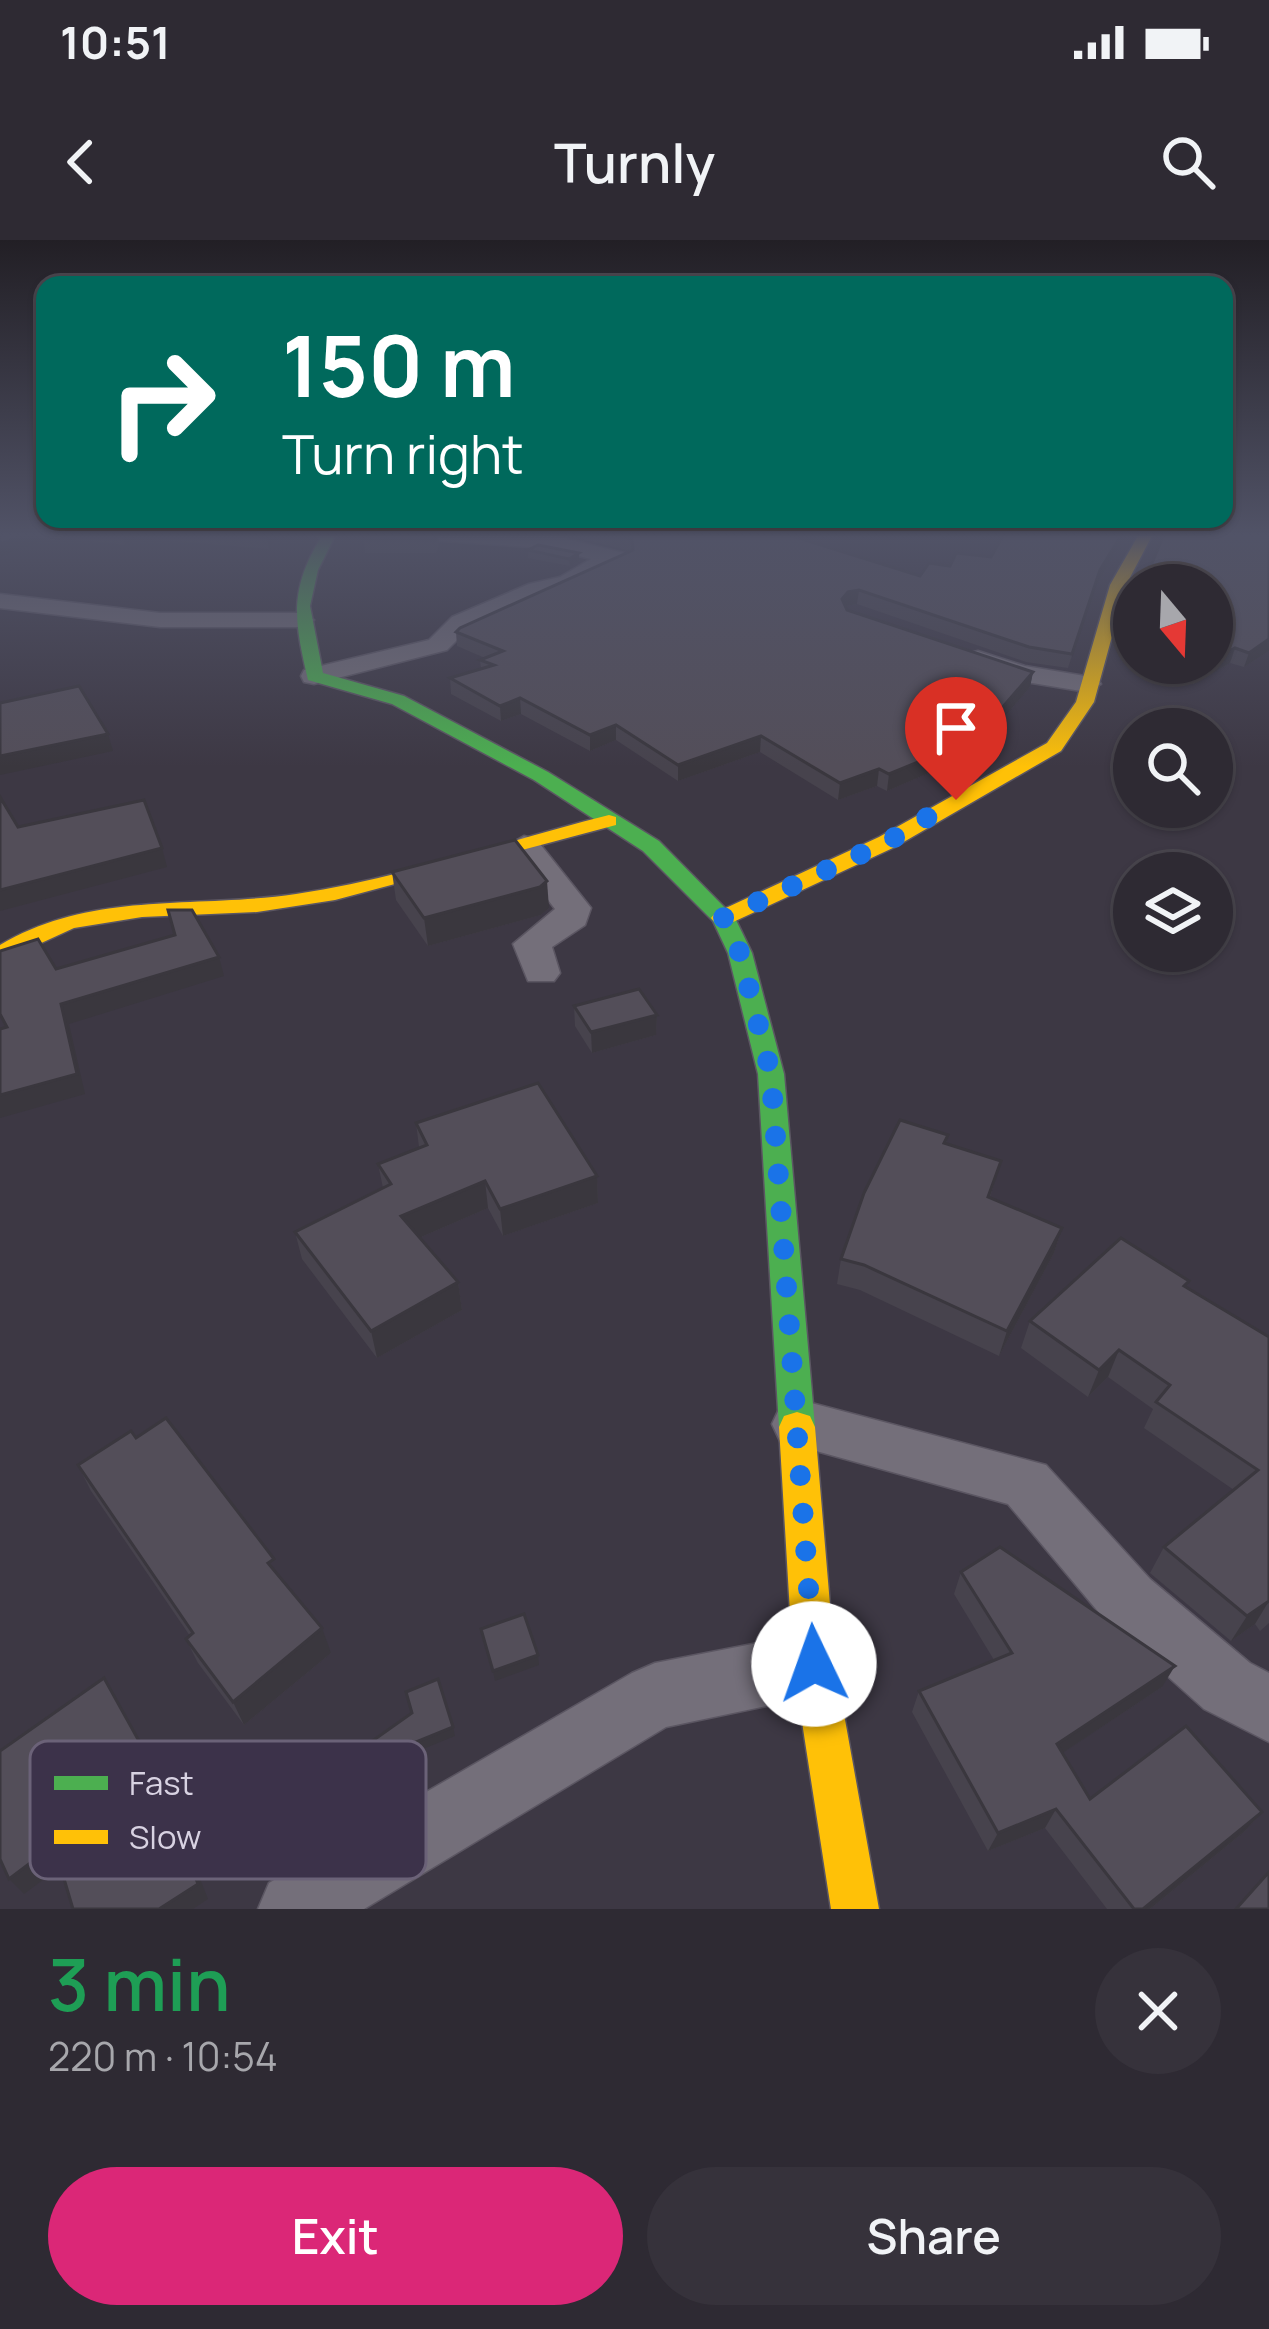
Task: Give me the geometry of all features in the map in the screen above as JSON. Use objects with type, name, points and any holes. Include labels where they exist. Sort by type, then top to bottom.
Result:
[{"type":"main road","points":[[303,612],[302,620],[317,649],[314,676],[398,700],[541,776],[651,846],[723,918],[740,953],[771,1074],[814,1664],[855,1909]]},
{"type":"main road","points":[[723,918],[887,842],[1054,747],[1074,730],[1110,612]]},
{"type":"main road","points":[[0,955],[14,942],[54,924],[93,914],[129,908],[219,910],[300,899],[609,821]]},
{"type":"street","points":[[92,612],[253,624],[302,620]]},
{"type":"street","points":[[314,676],[438,645],[461,622],[484,612]]},
{"type":"street","points":[[955,651],[1020,673],[1088,684]]},
{"type":"street","points":[[524,846],[573,908],[572,916],[532,944],[541,973]]},
{"type":"street","points":[[800,1424],[1027,1483],[1129,1600],[1227,1686],[1269,1709]]},
{"type":"street","points":[[426,1831],[655,1696],[814,1664]]},
{"type":"street","points":[[295,1909],[346,1879]]},
{"type":"building","points":[[496,612],[853,612],[1033,672],[976,738],[889,774],[879,769],[840,783],[761,736],[678,765],[616,725],[590,735],[520,698],[500,706],[450,678],[494,665],[480,660],[503,651],[456,632]]},
{"type":"building","points":[[924,612],[1086,612],[1072,654],[1029,647]]},
{"type":"building","points":[[1233,612],[1269,612],[1269,639],[1249,653],[1235,648]]},
{"type":"building","points":[[79,686],[108,734],[0,756],[0,703]]},
{"type":"building","points":[[0,797],[18,827],[144,800],[162,848],[0,890]]},
{"type":"building","points":[[515,840],[547,881],[540,887],[424,918],[392,872]]},
{"type":"building","points":[[168,910],[192,910],[219,957],[61,1004],[77,1074],[0,1095],[0,1029],[7,1027],[0,1014],[0,951],[38,939],[56,969],[175,935]]},
{"type":"building","points":[[639,989],[657,1015],[591,1032],[574,1006]]},
{"type":"building","points":[[538,1083],[597,1176],[500,1209],[485,1181],[401,1216],[458,1282],[371,1331],[295,1232],[391,1184],[378,1164],[427,1145],[416,1123]]},
{"type":"building","points":[[900,1120],[948,1135],[944,1143],[1001,1161],[988,1197],[1062,1228],[1007,1331],[864,1265],[841,1259],[864,1193]]},
{"type":"building","points":[[1121,1238],[1189,1281],[1184,1286],[1269,1337],[1269,1601],[1247,1616],[1164,1547],[1258,1470],[1156,1402],[1170,1385],[1119,1350],[1099,1370],[1030,1321]]},
{"type":"building","points":[[166,1418],[274,1559],[268,1563],[322,1628],[233,1702],[186,1639],[193,1633],[78,1465],[131,1431],[136,1438]]},
{"type":"building","points":[[1000,1547],[1175,1666],[1057,1744],[1090,1799],[1186,1726],[1262,1812],[1143,1909],[1134,1909],[1056,1809],[998,1833],[919,1691],[1012,1653],[961,1572]]},
{"type":"building","points":[[524,1614],[538,1655],[493,1671],[481,1629]]},
{"type":"building","points":[[104,1678],[139,1741],[30,1741],[30,1863],[9,1879],[0,1859],[0,1751]]},
{"type":"building","points":[[438,1679],[453,1727],[418,1741],[372,1741],[412,1713],[406,1692]]},
{"type":"building","points":[[1269,1872],[1269,1909],[1236,1909]]},
{"type":"building","points":[[64,1879],[196,1879],[198,1884],[159,1909],[73,1909]]},
{"type":"traffic: fast","points":[[302,612],[314,676],[398,700],[541,776],[651,846],[723,918],[740,953],[771,1074],[797,1427]]},
{"type":"traffic: slow","points":[[723,918],[887,842],[1054,747],[1085,702],[1110,612]]},
{"type":"traffic: slow","points":[[0,955],[33,935],[104,914],[257,905],[335,894],[609,821]]},
{"type":"traffic: slow","points":[[797,1427],[814,1664],[855,1909]]},
{"type":"route","points":[[814,1664],[771,1074],[740,953],[723,918],[887,842],[956,800]]}]
